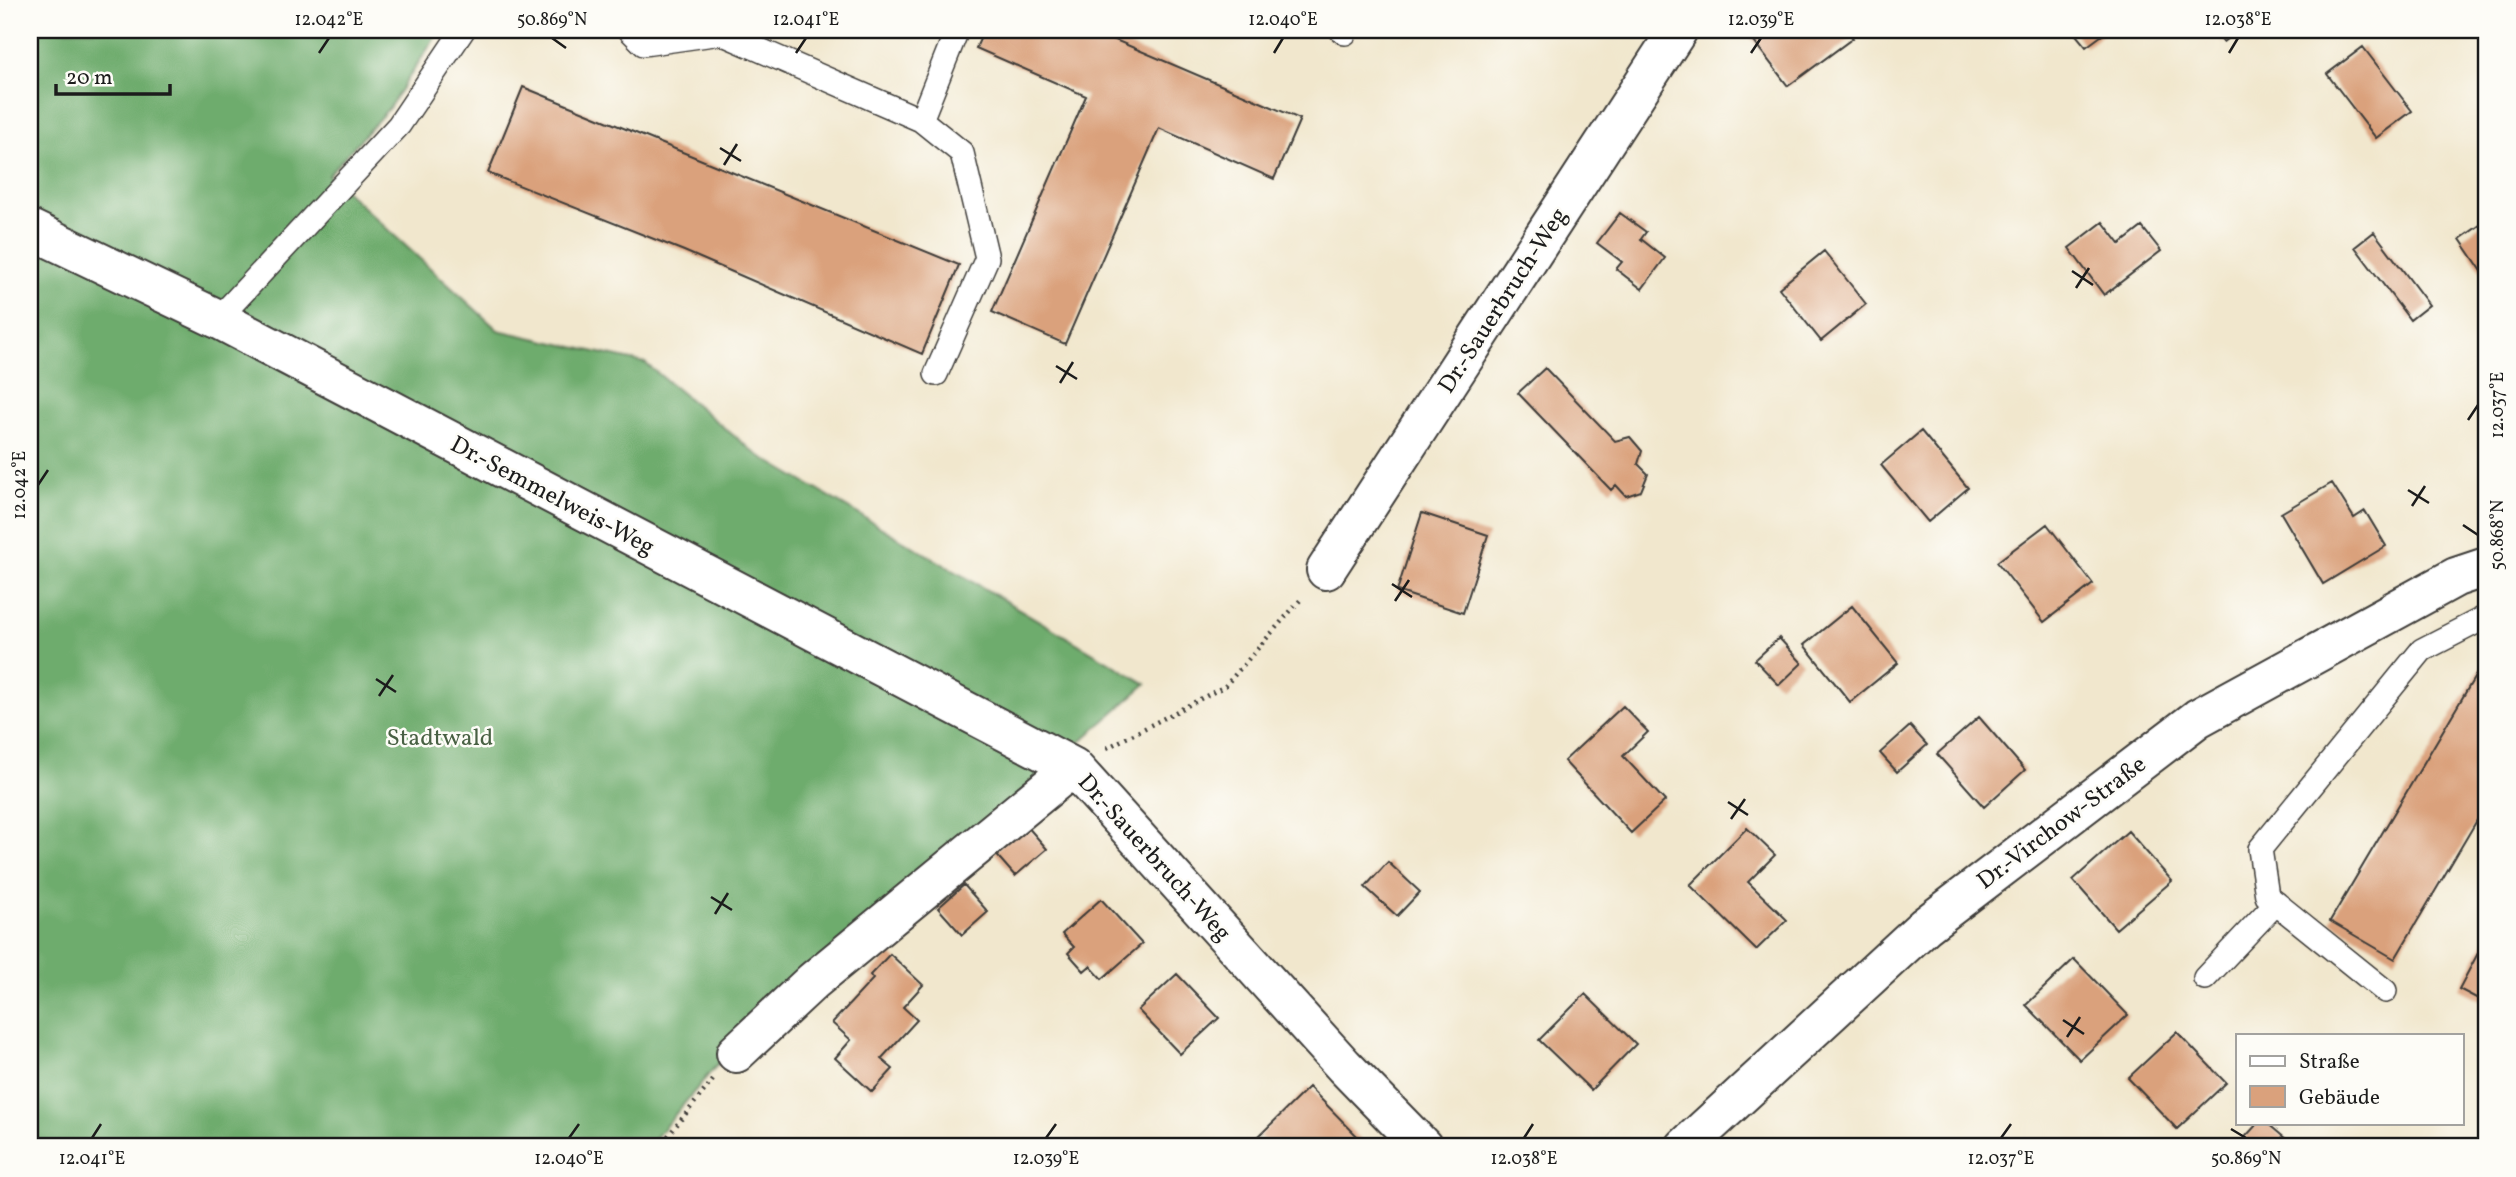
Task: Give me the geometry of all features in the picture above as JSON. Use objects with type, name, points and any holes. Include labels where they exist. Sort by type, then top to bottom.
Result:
[{"type":"street","name":"Dr.-Sauerbruch-Weg","points":[[1326,570],[1678,30]]},
{"type":"street","name":"Dr.-Semmelweis-Weg","points":[[30,229],[218,320],[1073,767]]},
{"type":"street","name":"Dr.-Virchow-Straße","points":[[1685,1147],[1925,926],[2198,718],[2456,577],[2486,567]]},
{"type":"street","name":"Dr.-Sauerbruch-Weg","points":[[736,1053],[813,981],[1073,767],[1345,1066],[1423,1147]]},
{"type":"lane","points":[[218,320],[399,125],[463,30]]},
{"type":"lane","points":[[631,30],[644,44],[722,33],[921,120],[962,153],[987,258],[936,374]]},
{"type":"lane","points":[[921,120],[957,30]]},
{"type":"lane","points":[[2385,991],[2267,896],[2260,849],[2422,650],[2486,617]]},
{"type":"lane","points":[[2205,978],[2276,903]]},
{"type":"path","points":[[1073,767],[1225,686],[1326,570]]},
{"type":"path","points":[[659,1147],[736,1053]]},
{"type":"green space","name":"Stadtwald","points":[[30,30],[440,30],[389,108],[328,175],[498,330],[645,363],[755,453],[1146,684],[1031,785],[782,993],[648,1147],[30,1147]]},
{"type":"building","points":[[984,30],[1092,30],[1300,119],[1274,179],[1159,128],[1065,344],[992,312],[1086,96],[976,48]]},
{"type":"building","points":[[1745,30],[1846,30],[1853,38],[1788,86]]},
{"type":"building","points":[[2072,30],[2109,30],[2086,47]]},
{"type":"building","points":[[2213,30],[2238,30],[2223,42]]},
{"type":"building","points":[[2363,47],[2412,111],[2376,138],[2327,74]]},
{"type":"building","points":[[523,87],[959,265],[922,354],[684,251],[488,173]]},
{"type":"building","points":[[1620,213],[1646,232],[1641,239],[1665,258],[1642,289],[1616,269],[1622,262],[1597,243]]},
{"type":"building","points":[[2486,221],[2486,277],[2460,239]]},
{"type":"building","points":[[2103,222],[2120,244],[2142,227],[2161,251],[2104,295],[2069,248]]},
{"type":"building","points":[[2374,232],[2429,305],[2410,320],[2355,247]]},
{"type":"building","points":[[1824,251],[1866,304],[1821,341],[1779,288]]},
{"type":"building","points":[[1545,368],[1615,441],[1630,437],[1642,451],[1638,464],[1648,474],[1641,491],[1626,496],[1616,485],[1611,490],[1518,393]]},
{"type":"building","points":[[1921,431],[1968,488],[1928,522],[1881,465]]},
{"type":"building","points":[[2332,483],[2354,518],[2365,511],[2386,546],[2323,584],[2281,513]]},
{"type":"building","points":[[1422,513],[1488,535],[1463,613],[1397,591]]},
{"type":"building","points":[[2047,524],[2093,584],[2044,622],[1997,562]]},
{"type":"building","points":[[1852,606],[1898,663],[1850,702],[1804,645]]},
{"type":"building","points":[[1779,638],[1802,663],[1779,685],[1755,660]]},
{"type":"building","points":[[2486,658],[2486,805],[2395,959],[2330,921]]},
{"type":"building","points":[[1623,706],[1648,732],[1623,756],[1665,801],[1631,833],[1564,761]]},
{"type":"building","points":[[1979,717],[2025,770],[1984,807],[1937,754]]},
{"type":"building","points":[[1910,726],[1927,745],[1897,772],[1880,753]]},
{"type":"building","points":[[1026,825],[1047,849],[1015,876],[994,852]]},
{"type":"building","points":[[1747,828],[1775,855],[1748,882],[1787,920],[1756,950],[1690,885]]},
{"type":"building","points":[[2128,831],[2172,881],[2116,929],[2073,880]]},
{"type":"building","points":[[1388,862],[1420,892],[1397,916],[1365,887]]},
{"type":"building","points":[[964,885],[988,912],[962,935],[938,908]]},
{"type":"building","points":[[1101,899],[1142,944],[1102,979],[1090,966],[1084,971],[1068,953],[1074,947],[1062,934]]},
{"type":"building","points":[[2486,938],[2486,1003],[2459,989]]},
{"type":"building","points":[[890,954],[923,985],[903,1007],[917,1020],[881,1059],[893,1069],[872,1092],[835,1058],[851,1040],[832,1023],[873,979],[870,975]]},
{"type":"building","points":[[2074,959],[2128,1015],[2080,1060],[2026,1005]]},
{"type":"building","points":[[1177,974],[1219,1018],[1180,1054],[1138,1010]]},
{"type":"building","points":[[1585,994],[1636,1044],[1591,1090],[1539,1040]]},
{"type":"building","points":[[2177,1032],[2226,1083],[2177,1129],[2128,1078]]},
{"type":"building","points":[[1309,1087],[1366,1145],[1364,1147],[1271,1147],[1259,1136]]},
{"type":"building","points":[[2257,1124],[2268,1124],[2286,1139],[2278,1147],[2236,1147]]}]
